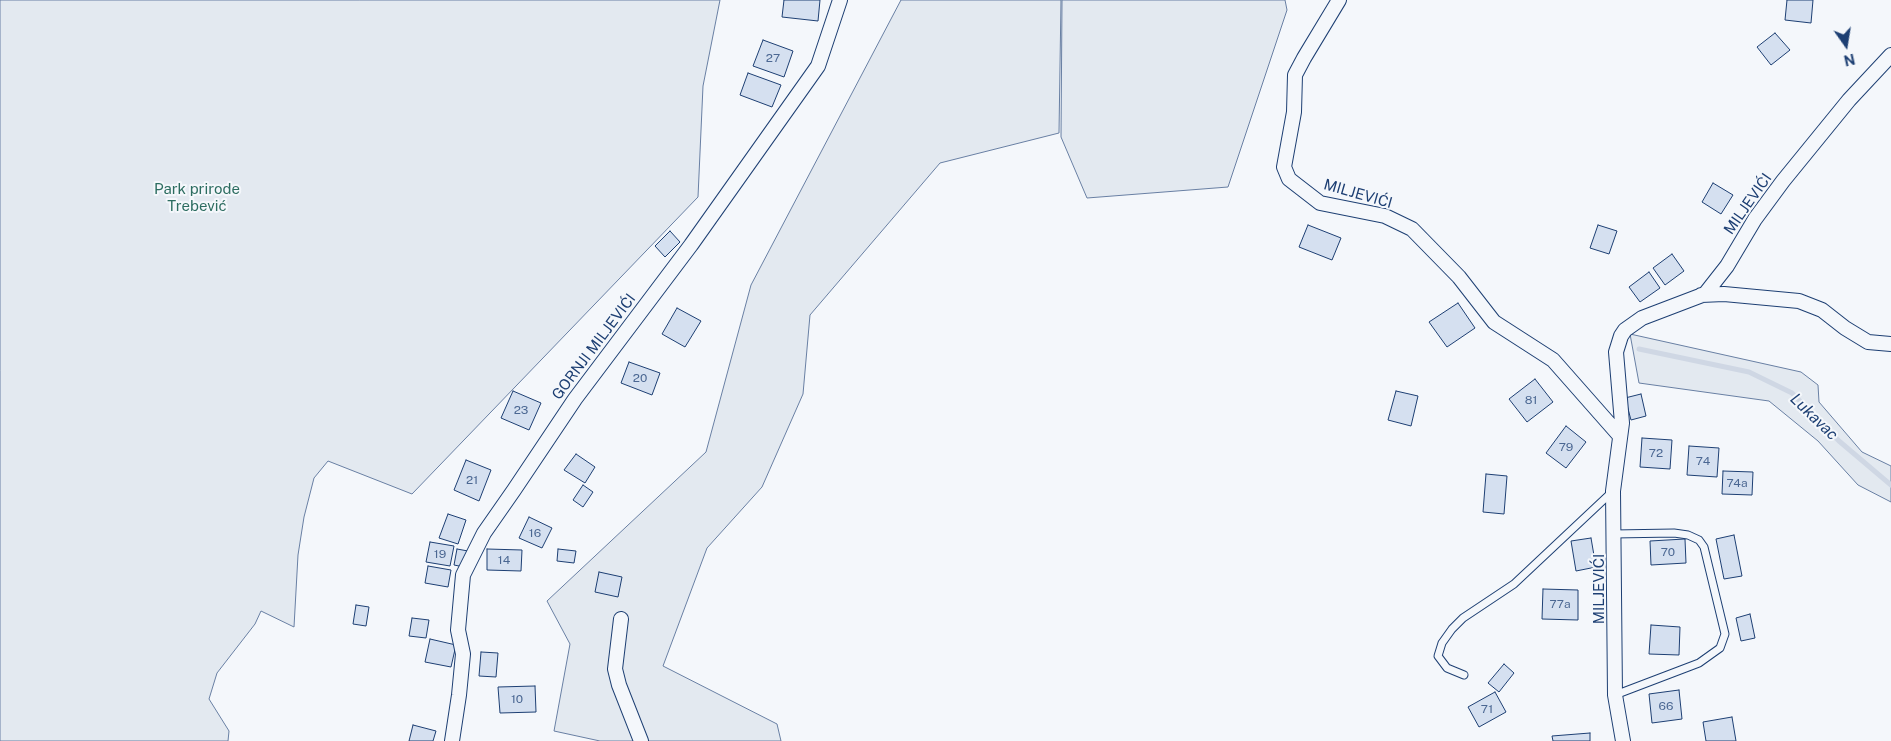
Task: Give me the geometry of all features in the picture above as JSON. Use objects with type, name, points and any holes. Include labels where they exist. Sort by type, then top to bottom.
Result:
[{"type":"street","name":"GORNJI MILJEVIĆI","points":[[452,741],[463,654],[458,630],[463,575],[484,533],[575,399],[691,245],[818,66],[840,0]]},
{"type":"street","name":"MILJEVIĆI","points":[[1340,0],[1295,76],[1294,112],[1284,167],[1289,179],[1320,203],[1386,216],[1412,229],[1459,277],[1494,322],[1553,360],[1620,436]]},
{"type":"street","name":"MILJEVIĆI","points":[[1623,741],[1615,695],[1613,491],[1622,423],[1616,352],[1621,336],[1625,330],[1642,318],[1705,294],[1727,266],[1755,219],[1783,181],[1848,100],[1891,55]]},
{"type":"street","points":[[1701,295],[1724,294],[1799,301],[1822,310],[1845,328],[1868,342],[1891,344]]},
{"type":"street","points":[[620,618],[616,669],[619,685],[641,741]]},
{"type":"lane","points":[[1464,675],[1447,668],[1438,656],[1442,643],[1452,629],[1463,618],[1514,584],[1613,491]]},
{"type":"lane","points":[[1614,534],[1674,533],[1699,540],[1706,557],[1725,634],[1720,648],[1699,664],[1615,695]]},
{"type":"green space","name":"Park prirode Trebević","points":[[0,0],[720,0],[703,86],[698,197],[412,494],[328,461],[314,478],[304,517],[298,555],[294,627],[261,611],[255,624],[217,673],[209,699],[229,731],[228,741],[0,741]]},
{"type":"green space","points":[[901,0],[1061,0],[1059,133],[940,163],[810,315],[803,394],[762,487],[707,548],[663,666],[777,724],[781,741],[600,741],[554,731],[570,644],[547,601],[706,452],[751,285]]},
{"type":"green space","points":[[1062,0],[1285,0],[1287,10],[1228,187],[1087,198],[1061,137]]},
{"type":"green space","points":[[1630,334],[1801,372],[1818,385],[1819,402],[1862,452],[1891,466],[1891,502],[1858,485],[1818,441],[1769,401],[1639,383]]},
{"type":"building","points":[[784,0],[820,0],[818,21],[782,17]]},
{"type":"building","points":[[1787,0],[1813,0],[1811,23],[1785,20]]},
{"type":"building","points":[[1775,33],[1790,50],[1771,65],[1757,47]]},
{"type":"building","points":[[763,40],[793,51],[784,77],[753,66]]},
{"type":"building","points":[[748,73],[781,85],[772,107],[740,95]]},
{"type":"building","points":[[1713,183],[1733,195],[1721,214],[1702,202]]},
{"type":"building","points":[[1308,225],[1341,238],[1332,260],[1299,247]]},
{"type":"building","points":[[1598,225],[1617,231],[1609,254],[1590,248]]},
{"type":"building","points":[[670,231],[680,242],[665,257],[655,246]]},
{"type":"building","points":[[1672,254],[1684,271],[1665,285],[1653,268]]},
{"type":"building","points":[[1649,272],[1660,288],[1640,302],[1629,287]]},
{"type":"building","points":[[1458,303],[1475,328],[1447,347],[1429,322]]},
{"type":"building","points":[[677,308],[701,321],[685,347],[662,334]]},
{"type":"building","points":[[629,362],[660,373],[652,395],[621,383]]},
{"type":"building","points":[[1535,379],[1553,402],[1527,422],[1509,399]]},
{"type":"building","points":[[513,391],[541,403],[529,430],[501,418]]},
{"type":"building","points":[[1396,391],[1418,396],[1411,426],[1388,420]]},
{"type":"building","points":[[1641,394],[1646,416],[1631,420],[1625,398]]},
{"type":"building","points":[[1566,426],[1586,442],[1566,468],[1546,453]]},
{"type":"building","points":[[1642,438],[1672,440],[1670,469],[1640,467]]},
{"type":"building","points":[[1689,446],[1719,448],[1717,477],[1687,475]]},
{"type":"building","points":[[576,454],[595,467],[585,483],[564,470]]},
{"type":"building","points":[[466,460],[491,470],[479,501],[454,490]]},
{"type":"building","points":[[1723,471],[1753,472],[1752,495],[1722,494]]},
{"type":"building","points":[[1486,474],[1507,476],[1504,514],[1483,512]]},
{"type":"building","points":[[583,485],[593,492],[583,507],[573,500]]},
{"type":"building","points":[[448,514],[466,520],[458,544],[439,538]]},
{"type":"building","points":[[529,517],[552,528],[542,548],[519,538]]},
{"type":"building","points":[[1734,535],[1742,576],[1724,579],[1716,539]]},
{"type":"building","points":[[1591,538],[1596,567],[1576,571],[1571,541]]},
{"type":"building","points":[[1685,539],[1686,563],[1651,565],[1650,541]]},
{"type":"building","points":[[430,542],[454,546],[450,566],[426,562]]},
{"type":"building","points":[[457,549],[468,551],[464,567],[454,565]]},
{"type":"building","points":[[487,549],[522,550],[521,571],[487,570]]},
{"type":"building","points":[[558,549],[576,551],[574,563],[557,561]]},
{"type":"building","points":[[428,566],[451,570],[448,587],[425,583]]},
{"type":"building","points":[[599,572],[622,577],[618,597],[595,592]]},
{"type":"building","points":[[1543,589],[1578,590],[1578,620],[1542,619]]},
{"type":"building","points":[[356,605],[369,607],[366,626],[353,624]]},
{"type":"building","points":[[1750,614],[1755,638],[1741,641],[1736,618]]},
{"type":"building","points":[[412,618],[429,620],[426,638],[409,636]]},
{"type":"building","points":[[1651,625],[1680,627],[1679,655],[1649,654]]},
{"type":"building","points":[[430,639],[456,645],[451,667],[425,662]]},
{"type":"building","points":[[481,652],[498,653],[496,677],[479,676]]},
{"type":"building","points":[[1504,664],[1514,673],[1499,692],[1488,683]]},
{"type":"building","points":[[535,686],[536,712],[500,713],[498,687]]},
{"type":"building","points":[[1679,690],[1682,719],[1652,723],[1649,694]]},
{"type":"building","points":[[1495,692],[1506,712],[1479,727],[1468,707]]},
{"type":"building","points":[[1732,717],[1736,741],[1706,741],[1703,722]]},
{"type":"building","points":[[413,725],[436,731],[433,741],[409,741]]},
{"type":"building","points":[[1590,733],[1590,741],[1553,741],[1552,736]]},
{"type":"waterway","name":"Lukavac","points":[[1639,349],[1749,372],[1792,393],[1839,441],[1891,485]]}]
